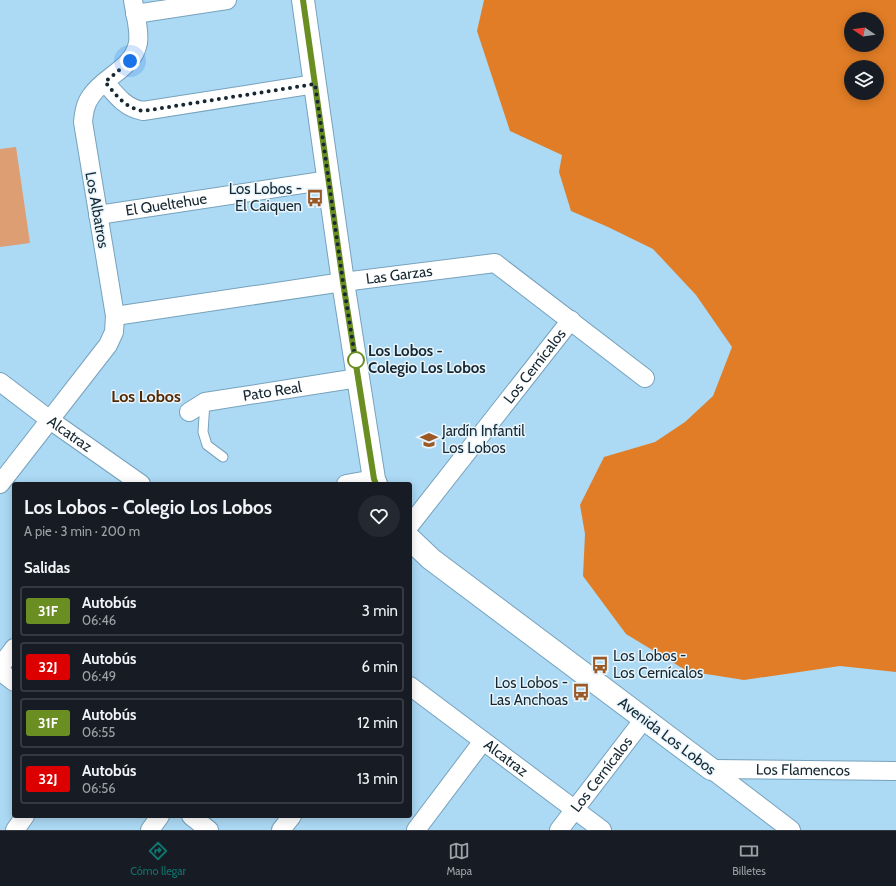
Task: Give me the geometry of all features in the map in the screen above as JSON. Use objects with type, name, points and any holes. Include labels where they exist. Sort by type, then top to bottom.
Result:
[{"type":"street","points":[[134,7],[227,0]]},
{"type":"street","points":[[303,0],[343,282],[375,481]]},
{"type":"street","name":"Los Albatros","points":[[0,484],[108,345],[114,332],[115,316],[83,122],[84,113],[89,100],[98,88],[130,61],[135,52],[138,43],[134,7]]},
{"type":"street","points":[[105,82],[128,106],[135,110],[143,111],[315,84]]},
{"type":"street","name":"El Queltehue","points":[[98,215],[329,180]]},
{"type":"street","name":"Las Garzas","points":[[115,316],[343,282],[495,263],[645,378]]},
{"type":"street","name":"Los Cernícalos","points":[[412,522],[570,320]]},
{"type":"street","name":"Pato Real","points":[[189,412],[205,402],[358,378]]},
{"type":"street","name":"Alcatraz","points":[[0,382],[137,482]]},
{"type":"street","name":"Avenida Los Lobos","points":[[412,542],[431,559],[791,830]]},
{"type":"street","points":[[0,667],[12,651]]},
{"type":"street","points":[[0,671],[12,680]]},
{"type":"street","name":"Alcatraz","points":[[412,687],[602,830]]},
{"type":"street","name":"Los Cernícalos","points":[[559,830],[644,719]]},
{"type":"street","points":[[416,830],[484,741]]},
{"type":"street","name":"Los Flamencos","points":[[711,769],[896,771]]},
{"type":"street","points":[[14,830],[23,818]]},
{"type":"street","points":[[150,830],[159,818]]},
{"type":"street","points":[[194,818],[209,830]]},
{"type":"street","points":[[281,830],[290,818]]},
{"type":"lane","points":[[205,402],[203,432],[207,445],[222,457]]},
{"type":"shaded area","points":[[484,0],[896,0],[896,672],[840,666],[744,680],[687,671],[626,634],[583,576],[585,534],[580,505],[604,457],[655,442],[685,422],[713,396],[732,347],[696,295],[653,249],[571,211],[559,172],[562,155],[510,131],[477,31]]},
{"type":"shaded area","points":[[16,147],[30,243],[0,247],[0,149]]},
{"type":"bus line","name":"31F","points":[[303,0],[340,252],[343,282],[375,482]]},
{"type":"place","name":"Los Lobos - El Caiquen","points":[[315,198]]},
{"type":"place","name":"Los Lobos - Colegio Los Lobos","points":[[356,360]]},
{"type":"place","name":"Jardín Infantil Los Lobos","points":[[429,440]]},
{"type":"place","name":"Los Lobos - Los Cernícalos","points":[[600,665]]},
{"type":"place","name":"Los Lobos - Las Anchoas","points":[[581,692]]},
{"type":"district","name":"Los Lobos","points":[[146,396]]},
{"type":"route","points":[[130,61],[105,82],[121,101],[135,110],[143,111],[151,111],[315,84],[356,363],[356,360]]}]
